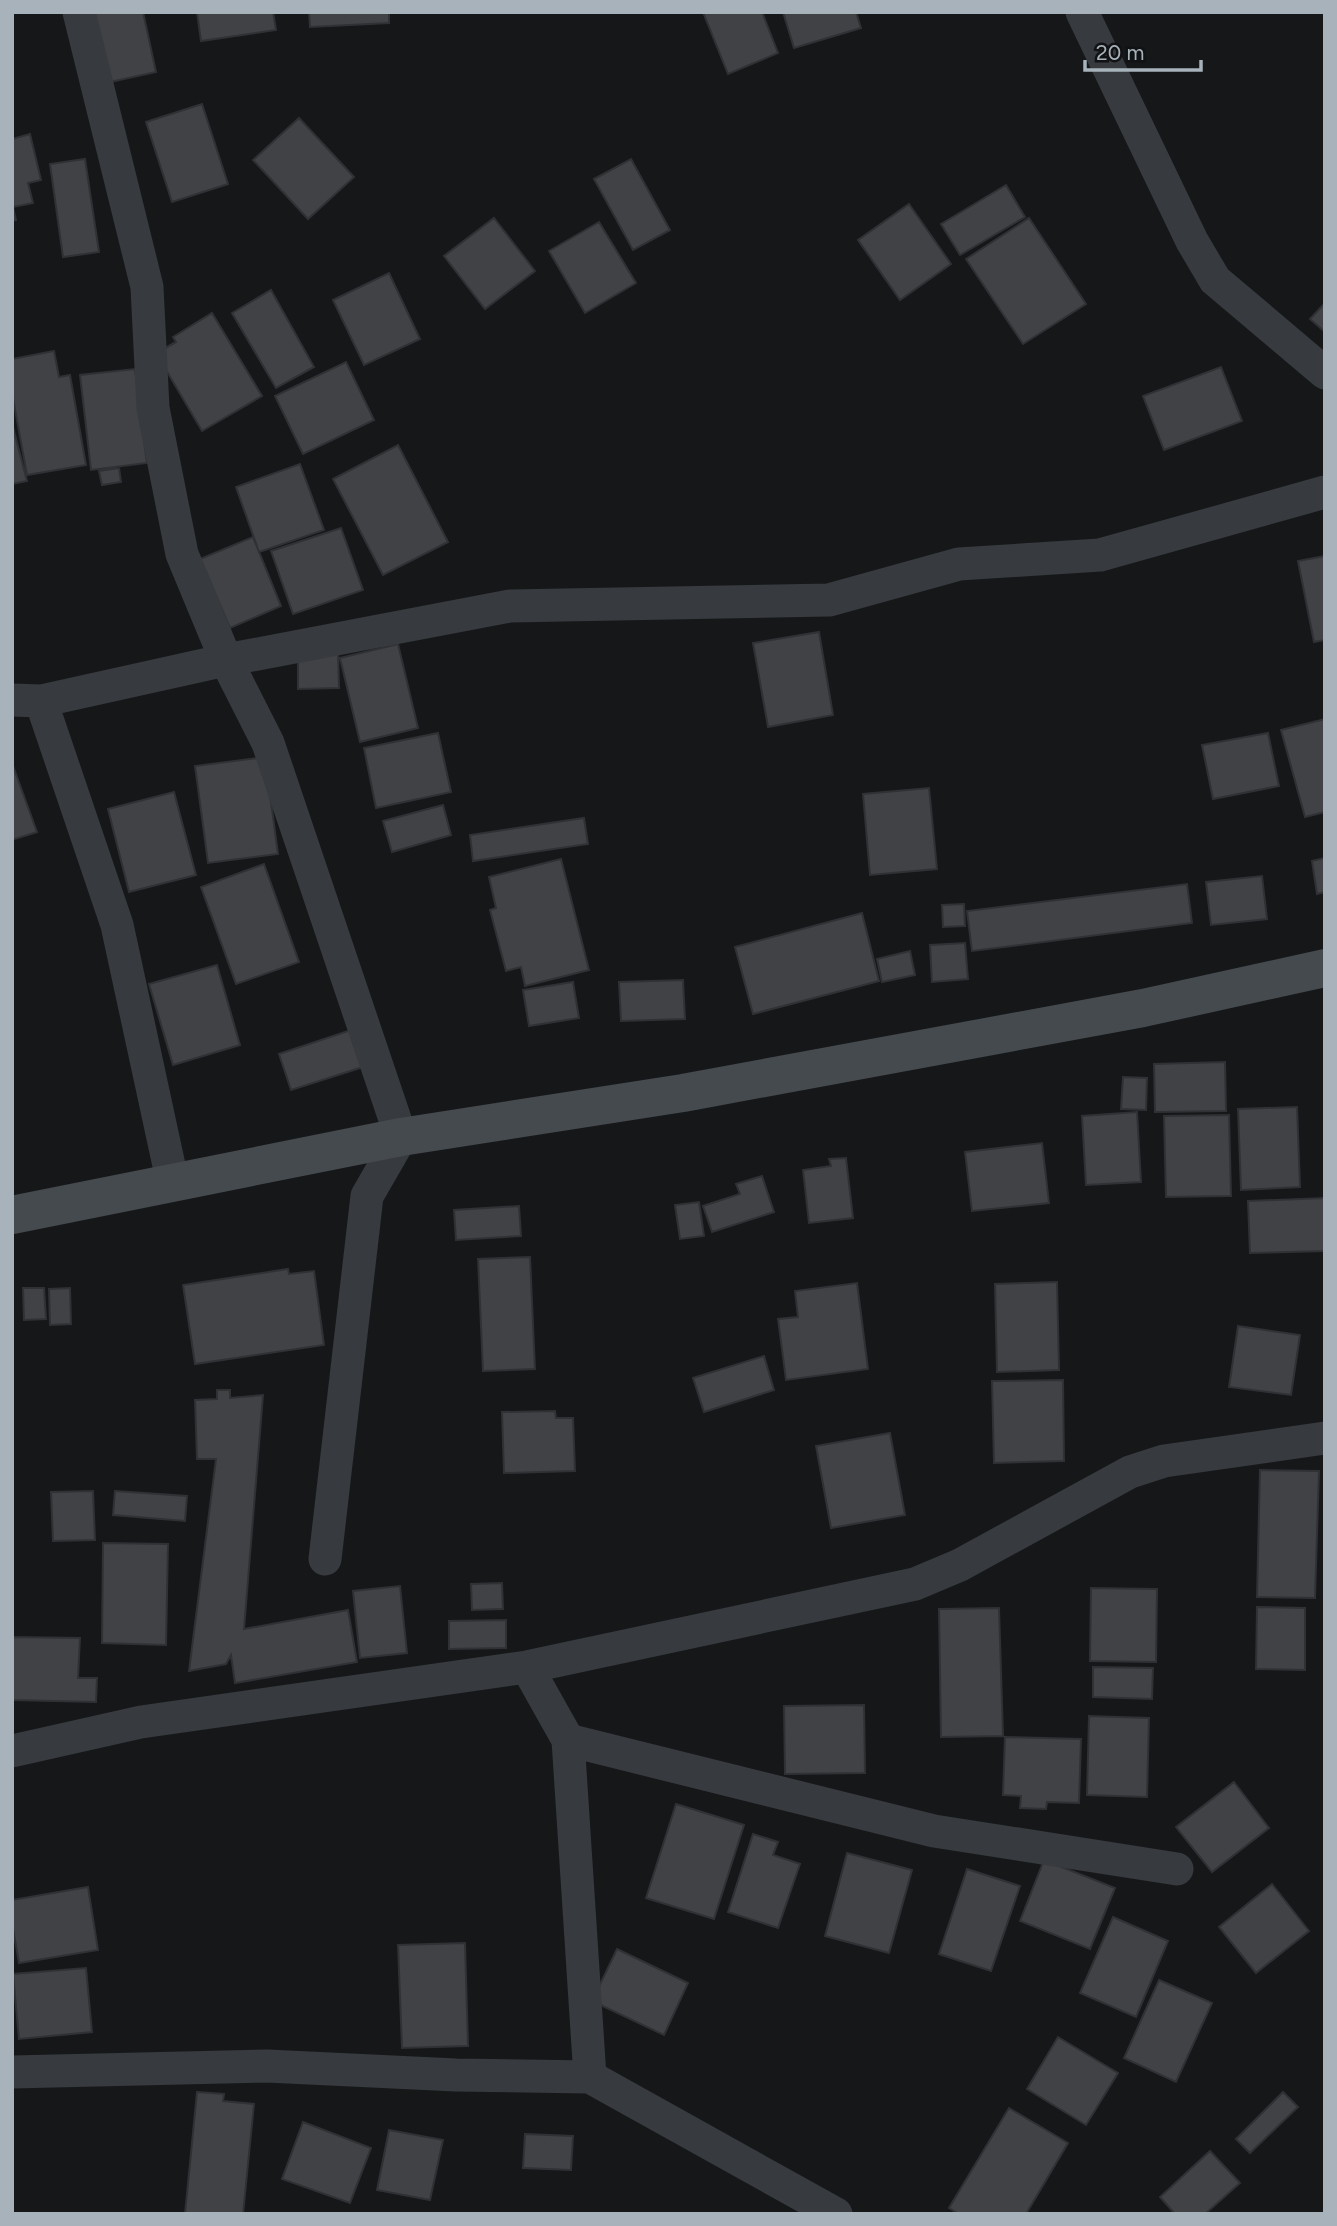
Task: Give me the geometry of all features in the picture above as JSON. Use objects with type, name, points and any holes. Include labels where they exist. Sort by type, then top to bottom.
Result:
[{"type":"main road","points":[[12,1215],[401,1137],[683,1093],[1143,1008],[1325,968]]},
{"type":"street","points":[[79,12],[147,287],[153,408],[182,554],[226,660],[268,743],[401,1137],[367,1196],[325,1559]]},
{"type":"street","points":[[1082,12],[1192,241],[1215,280],[1325,373]]},
{"type":"street","points":[[173,1184],[117,925],[26,701],[509,606],[829,600],[959,565],[1101,555],[1325,492]]},
{"type":"street","points":[[12,1751],[141,1722],[527,1667],[915,1584],[960,1565],[1130,1472],[1164,1461],[1325,1438]]},
{"type":"street","points":[[527,1667],[568,1740],[590,2077]]},
{"type":"street","points":[[568,1740],[934,1831],[1177,1869]]},
{"type":"street","points":[[12,2072],[267,2066],[456,2075],[590,2077],[836,2214]]},
{"type":"building","points":[[86,12],[143,12],[156,72],[101,84]]},
{"type":"building","points":[[197,12],[273,12],[276,30],[201,41]]},
{"type":"building","points":[[309,12],[389,12],[389,23],[310,27]]},
{"type":"building","points":[[703,12],[762,12],[778,53],[728,74]]},
{"type":"building","points":[[783,12],[856,12],[861,28],[794,48]]},
{"type":"building","points":[[202,104],[228,184],[172,202],[146,122]]},
{"type":"building","points":[[299,118],[354,177],[308,219],[253,160]]},
{"type":"building","points":[[30,134],[41,180],[28,183],[33,203],[13,207],[16,220],[12,221],[12,139]]},
{"type":"building","points":[[85,159],[99,252],[63,257],[50,164]]},
{"type":"building","points":[[631,159],[670,230],[633,250],[594,179]]},
{"type":"building","points":[[1006,185],[1025,217],[960,255],[941,224]]},
{"type":"building","points":[[909,204],[951,264],[900,300],[858,240]]},
{"type":"building","points":[[494,218],[535,271],[485,309],[444,256]]},
{"type":"building","points":[[1029,218],[1086,304],[1023,344],[966,259]]},
{"type":"building","points":[[599,222],[636,283],[585,313],[549,251]]},
{"type":"building","points":[[389,273],[420,339],[364,365],[333,300]]},
{"type":"building","points":[[271,290],[314,367],[276,388],[232,313]]},
{"type":"building","points":[[1325,303],[1325,332],[1310,319]]},
{"type":"building","points":[[212,313],[262,396],[202,431],[156,353],[176,342],[173,337]]},
{"type":"building","points":[[54,351],[59,377],[70,375],[86,465],[27,475],[12,393],[12,359]]},
{"type":"building","points":[[346,362],[374,420],[303,454],[275,396]]},
{"type":"building","points":[[1221,367],[1242,421],[1164,450],[1143,396]]},
{"type":"building","points":[[135,369],[147,463],[91,470],[80,375]]},
{"type":"building","points":[[12,423],[27,481],[12,484]]},
{"type":"building","points":[[398,445],[448,542],[383,575],[333,479]]},
{"type":"building","points":[[300,464],[324,530],[259,552],[236,487]]},
{"type":"building","points":[[119,468],[121,482],[102,485],[99,471]]},
{"type":"building","points":[[341,528],[363,590],[293,614],[271,551]]},
{"type":"building","points":[[253,537],[281,606],[230,628],[200,559]]},
{"type":"building","points":[[1325,556],[1325,640],[1314,642],[1298,561]]},
{"type":"building","points":[[819,632],[833,715],[768,727],[753,643]]},
{"type":"building","points":[[398,644],[418,728],[360,742],[340,658]]},
{"type":"building","points":[[298,651],[338,651],[339,688],[298,689]]},
{"type":"building","points":[[1325,719],[1325,812],[1305,817],[1281,730]]},
{"type":"building","points":[[438,733],[451,792],[376,808],[364,748]]},
{"type":"building","points":[[1268,733],[1279,786],[1213,799],[1202,745]]},
{"type":"building","points":[[265,757],[278,854],[208,863],[195,766]]},
{"type":"building","points":[[12,763],[37,832],[12,840]]},
{"type":"building","points":[[929,788],[937,869],[870,875],[863,794]]},
{"type":"building","points":[[174,792],[196,875],[129,892],[108,809]]},
{"type":"building","points":[[443,805],[451,835],[392,852],[383,821]]},
{"type":"building","points":[[584,818],[588,844],[473,861],[470,835]]},
{"type":"building","points":[[1325,858],[1325,892],[1317,894],[1312,861]]},
{"type":"building","points":[[561,859],[589,970],[525,986],[521,967],[506,971],[490,910],[496,908],[489,877]]},
{"type":"building","points":[[264,864],[299,962],[236,984],[201,887]]},
{"type":"building","points":[[1262,876],[1267,919],[1211,925],[1206,882]]},
{"type":"building","points":[[1187,884],[1192,923],[972,951],[967,911]]},
{"type":"building","points":[[964,904],[965,926],[943,927],[942,905]]},
{"type":"building","points":[[862,913],[879,981],[753,1014],[735,947]]},
{"type":"building","points":[[965,943],[968,979],[932,982],[930,945]]},
{"type":"building","points":[[910,951],[915,975],[882,982],[877,959]]},
{"type":"building","points":[[217,965],[240,1045],[173,1065],[149,984]]},
{"type":"building","points":[[683,980],[685,1019],[621,1021],[619,982]]},
{"type":"building","points":[[573,982],[579,1018],[529,1026],[523,990]]},
{"type":"building","points":[[351,1030],[363,1067],[291,1090],[279,1054]]},
{"type":"building","points":[[1225,1062],[1226,1111],[1155,1112],[1154,1064]]},
{"type":"building","points":[[1123,1077],[1147,1078],[1146,1110],[1121,1109]]},
{"type":"building","points":[[1297,1107],[1300,1187],[1241,1190],[1238,1109]]},
{"type":"building","points":[[1137,1112],[1141,1182],[1086,1185],[1082,1116]]},
{"type":"building","points":[[1229,1115],[1231,1196],[1166,1197],[1164,1116]]},
{"type":"building","points":[[1042,1143],[1049,1203],[972,1211],[965,1152]]},
{"type":"building","points":[[846,1158],[853,1218],[809,1223],[803,1170],[831,1166],[829,1159]]},
{"type":"building","points":[[762,1176],[774,1212],[712,1232],[703,1206],[740,1194],[736,1184]]},
{"type":"building","points":[[1325,1198],[1325,1251],[1250,1253],[1248,1201]]},
{"type":"building","points":[[699,1202],[704,1236],[680,1239],[675,1205]]},
{"type":"building","points":[[519,1206],[521,1236],[456,1240],[454,1210]]},
{"type":"building","points":[[530,1257],[535,1369],[483,1371],[478,1259]]},
{"type":"building","points":[[288,1269],[289,1274],[314,1271],[324,1345],[195,1364],[183,1285]]},
{"type":"building","points":[[1057,1282],[1059,1370],[997,1372],[995,1284]]},
{"type":"building","points":[[857,1283],[868,1369],[786,1380],[778,1319],[798,1317],[795,1291]]},
{"type":"building","points":[[23,1288],[44,1288],[46,1319],[24,1320]]},
{"type":"building","points":[[70,1288],[71,1324],[50,1325],[49,1289]]},
{"type":"building","points":[[1238,1326],[1300,1335],[1291,1395],[1229,1387]]},
{"type":"building","points":[[764,1356],[774,1390],[704,1412],[693,1378]]},
{"type":"building","points":[[1063,1380],[1064,1461],[994,1463],[992,1381]]},
{"type":"building","points":[[217,1390],[230,1390],[230,1398],[263,1395],[244,1629],[348,1610],[357,1662],[235,1683],[231,1655],[226,1664],[189,1671],[216,1459],[197,1459],[195,1400],[217,1399]]},
{"type":"building","points":[[555,1411],[556,1418],[573,1418],[575,1471],[504,1473],[502,1412]]},
{"type":"building","points":[[890,1433],[905,1515],[831,1528],[816,1446]]},
{"type":"building","points":[[1260,1470],[1319,1471],[1315,1598],[1257,1597]]},
{"type":"building","points":[[93,1491],[95,1540],[53,1541],[51,1492]]},
{"type":"building","points":[[115,1491],[187,1496],[185,1521],[113,1515]]},
{"type":"building","points":[[103,1543],[168,1544],[166,1645],[102,1643]]},
{"type":"building","points":[[502,1583],[503,1609],[472,1610],[471,1584]]},
{"type":"building","points":[[400,1586],[407,1653],[360,1658],[353,1591]]},
{"type":"building","points":[[1091,1588],[1157,1589],[1156,1662],[1090,1661]]},
{"type":"building","points":[[1257,1607],[1305,1608],[1305,1670],[1256,1669]]},
{"type":"building","points":[[999,1608],[1003,1736],[941,1737],[939,1609]]},
{"type":"building","points":[[506,1620],[506,1648],[449,1649],[449,1621]]},
{"type":"building","points":[[12,1637],[80,1638],[78,1678],[97,1678],[96,1702],[12,1700]]},
{"type":"building","points":[[1093,1667],[1153,1668],[1152,1699],[1093,1697]]},
{"type":"building","points":[[864,1705],[865,1773],[785,1774],[784,1706]]},
{"type":"building","points":[[1089,1716],[1149,1718],[1147,1797],[1087,1795]]},
{"type":"building","points":[[1005,1737],[1081,1739],[1079,1803],[1047,1802],[1046,1809],[1020,1808],[1021,1796],[1003,1795]]},
{"type":"building","points":[[1234,1782],[1269,1828],[1212,1872],[1176,1827]]},
{"type":"building","points":[[676,1804],[744,1825],[714,1919],[646,1898]]},
{"type":"building","points":[[753,1834],[778,1842],[773,1855],[800,1864],[778,1928],[728,1912]]},
{"type":"building","points":[[847,1853],[912,1870],[889,1953],[825,1936]]},
{"type":"building","points":[[1044,1860],[1115,1888],[1090,1949],[1020,1921]]},
{"type":"building","points":[[967,1869],[1020,1886],[991,1971],[939,1954]]},
{"type":"building","points":[[1272,1884],[1309,1931],[1256,1973],[1219,1927]]},
{"type":"building","points":[[88,1887],[98,1950],[19,1963],[12,1923],[12,1900]]},
{"type":"building","points":[[1113,1917],[1168,1941],[1136,2017],[1080,1993]]},
{"type":"building","points":[[465,1943],[468,2046],[402,2048],[398,1945]]},
{"type":"building","points":[[617,1949],[688,1983],[664,2035],[592,2001]]},
{"type":"building","points":[[86,1968],[92,2032],[19,2039],[13,1974]]},
{"type":"building","points":[[1159,1980],[1212,2003],[1176,2082],[1124,2058]]},
{"type":"building","points":[[1058,2037],[1118,2073],[1086,2125],[1027,2089]]},
{"type":"building","points":[[197,2092],[224,2094],[223,2101],[254,2104],[243,2214],[185,2214]]},
{"type":"building","points":[[1283,2092],[1298,2107],[1250,2153],[1236,2139]]},
{"type":"building","points":[[1009,2108],[1068,2143],[1026,2214],[959,2214],[949,2208]]},
{"type":"building","points":[[303,2122],[371,2148],[350,2203],[282,2179]]},
{"type":"building","points":[[389,2130],[443,2140],[430,2200],[377,2190]]},
{"type":"building","points":[[525,2134],[573,2136],[571,2170],[523,2168]]},
{"type":"building","points":[[1210,2151],[1240,2183],[1205,2214],[1175,2214],[1160,2197]]}]
